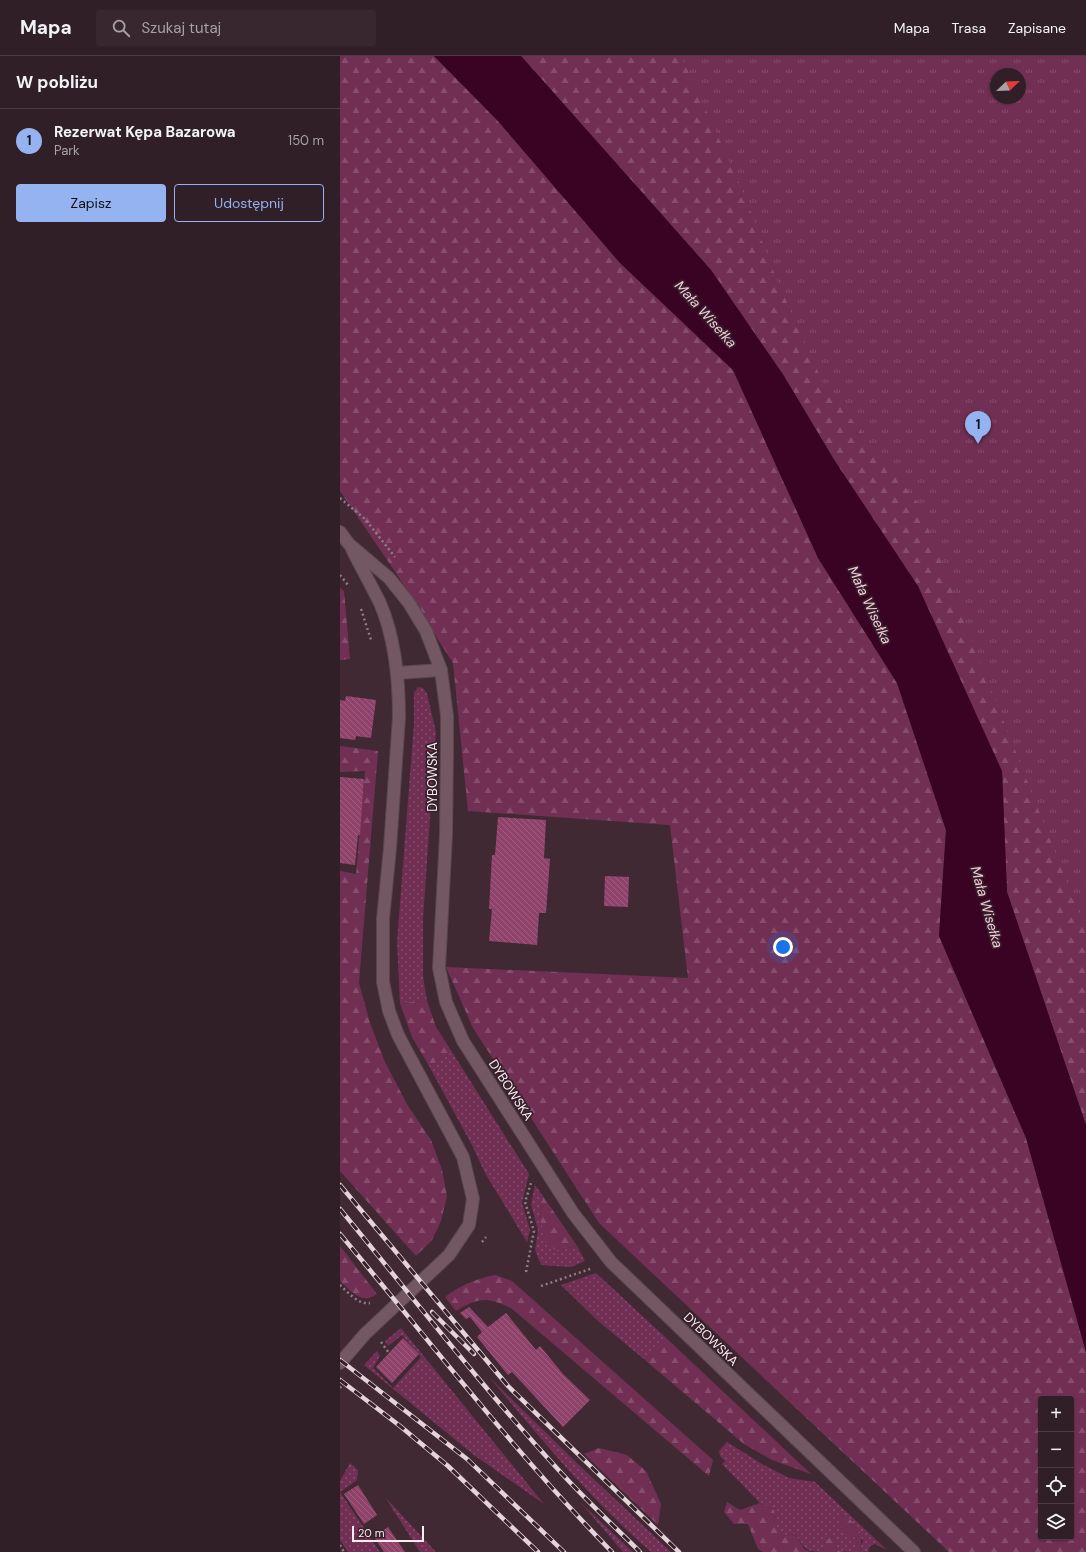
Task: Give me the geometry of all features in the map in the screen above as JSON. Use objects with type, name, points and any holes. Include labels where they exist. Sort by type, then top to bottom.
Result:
[{"type":"street","name":"DYBOWSKA","points":[[340,532],[349,544],[389,578],[409,603],[426,631],[441,670],[446,716],[447,750],[446,835],[439,968],[442,987],[462,1041],[574,1213],[611,1262],[914,1552]]},
{"type":"street","points":[[340,1363],[365,1334],[449,1255],[469,1225],[473,1199],[463,1157],[398,1035],[389,1011],[383,982],[383,919],[400,717],[397,674],[392,642],[380,604],[349,544]]},
{"type":"street","points":[[397,674],[441,670]]},
{"type":"path","points":[[526,1272],[534,1231],[525,1202],[538,1159]]},
{"type":"path","points":[[541,1286],[611,1262]]},
{"type":"path","points":[[340,1285],[357,1300],[366,1304],[376,1300]]},
{"type":"path","points":[[380,1341],[390,1353]]},
{"type":"path","points":[[340,1545],[344,1552]]},
{"type":"green space","points":[[340,56],[434,56],[497,120],[620,263],[733,370],[818,558],[897,683],[946,830],[939,936],[1026,1138],[1086,1352],[1086,1552],[949,1552],[599,1223],[473,1028],[446,967],[688,978],[670,825],[468,811],[453,663],[396,573],[340,491]]},
{"type":"green space","points":[[521,56],[1086,56],[1086,1125],[1007,892],[1002,771],[833,458],[784,376],[711,270]]},
{"type":"green space","points":[[681,56],[1086,56],[1086,931],[918,503],[824,385],[776,278],[742,189]]},
{"type":"green space","points":[[340,588],[344,591],[350,659],[340,660]]},
{"type":"green space","points":[[418,687],[423,688],[427,694],[436,732],[423,919],[423,976],[427,1001],[400,1003],[397,942],[414,724],[414,693]]},
{"type":"green space","points":[[340,746],[378,751],[359,983],[370,1023],[385,1062],[408,1106],[431,1140],[442,1170],[447,1196],[441,1221],[432,1240],[416,1256],[340,1171],[340,871],[356,874],[365,771],[340,772]]},
{"type":"green space","points":[[427,1001],[436,1027],[452,1052],[429,1066],[412,1037],[400,1003]]},
{"type":"green space","points":[[452,1052],[529,1174],[522,1203],[530,1230],[527,1242],[485,1173],[473,1147],[429,1066]]},
{"type":"green space","points":[[535,1185],[543,1196],[540,1219],[556,1250],[577,1246],[585,1261],[571,1267],[541,1265],[535,1250],[538,1230],[531,1204]]},
{"type":"green space","points":[[543,1196],[577,1246],[556,1250],[546,1244],[540,1219]]},
{"type":"green space","points":[[340,1246],[377,1294],[371,1297],[361,1298],[340,1281]]},
{"type":"green space","points":[[596,1273],[665,1337],[645,1360],[597,1320],[561,1285]]},
{"type":"green space","points":[[495,1275],[512,1281],[713,1460],[709,1476],[511,1308],[489,1300],[483,1300],[471,1303],[456,1311],[445,1297],[469,1283],[481,1278]]},
{"type":"green space","points":[[401,1328],[544,1504],[474,1455],[364,1365],[377,1351],[380,1356],[373,1368],[393,1388],[421,1357],[402,1335],[388,1346],[385,1341]]},
{"type":"green space","points":[[665,1337],[811,1474],[772,1460],[744,1444],[645,1360]]},
{"type":"green space","points":[[490,1378],[671,1552],[651,1552],[629,1532],[567,1468]]},
{"type":"green space","points":[[727,1442],[762,1464],[789,1478],[815,1482],[887,1550],[875,1544],[870,1546],[868,1552],[859,1552],[863,1540],[839,1518],[843,1530],[857,1539],[856,1547],[850,1552],[839,1551],[832,1536],[825,1541],[823,1552],[806,1549],[795,1534],[784,1536],[775,1526],[774,1510],[760,1503],[722,1464],[725,1461],[720,1456],[719,1451]]},
{"type":"green space","points":[[599,1448],[627,1455],[646,1471],[661,1504],[658,1525],[584,1454]]},
{"type":"green space","points":[[350,1463],[358,1470],[357,1480],[340,1492],[340,1481]]},
{"type":"green space","points":[[340,1492],[380,1552],[348,1552],[340,1540]]},
{"type":"green space","points":[[385,1497],[436,1552],[420,1552]]},
{"type":"green space","points":[[727,1502],[740,1510],[760,1503],[774,1510],[775,1526],[784,1536],[795,1534],[804,1549],[810,1552],[763,1552],[758,1549],[748,1524],[734,1524],[724,1512]]},
{"type":"green space","points":[[581,1503],[633,1552],[623,1552]]},
{"type":"green space","points":[[845,1515],[860,1531],[861,1545],[859,1552],[850,1552],[856,1547],[857,1539],[843,1530],[839,1518]]},
{"type":"green space","points":[[832,1536],[839,1551],[844,1552],[823,1552],[825,1541]]},
{"type":"water","name":"Mała Wisełka","points":[[434,56],[521,56],[711,270],[784,376],[833,458],[918,586],[1002,771],[1007,892],[1086,1125],[1086,1352],[1026,1138],[939,936],[946,830],[897,683],[818,558],[733,370],[620,263],[497,120]]},
{"type":"building","points":[[346,696],[376,700],[371,738],[356,736],[355,740],[340,738],[340,700],[345,701]]},
{"type":"building","points":[[340,777],[364,779],[360,835],[358,835],[355,865],[340,863]]},
{"type":"building","points":[[498,817],[546,820],[544,858],[550,859],[546,913],[539,913],[537,945],[489,941],[492,909],[489,909],[492,855],[495,855]]},
{"type":"building","points":[[605,876],[629,877],[628,907],[604,906]]},
{"type":"building","points":[[469,1307],[488,1327],[506,1313],[536,1350],[540,1346],[563,1374],[590,1400],[563,1427],[512,1372],[508,1375],[477,1337],[482,1332],[470,1317],[466,1319],[460,1313]]},
{"type":"building","points":[[403,1338],[419,1354],[392,1383],[376,1367]]},
{"type":"building","points":[[358,1485],[377,1515],[364,1524],[344,1494]]},
{"type":"building","points":[[388,1527],[405,1552],[384,1552],[374,1537]]},
{"type":"railway","points":[[340,1185],[508,1386],[679,1552]]},
{"type":"railway","points":[[340,1209],[507,1412],[574,1487],[640,1552]]},
{"type":"railway","points":[[340,1234],[507,1436],[612,1552]]},
{"type":"railway","points":[[432,1312],[474,1354]]},
{"type":"railway","points":[[340,1360],[467,1459],[564,1552]]},
{"type":"railway","points":[[340,1380],[400,1426],[448,1466],[538,1552]]},
{"type":"place","name":"Rezerwat Kępa Bazarowa","points":[[978,444]]}]
